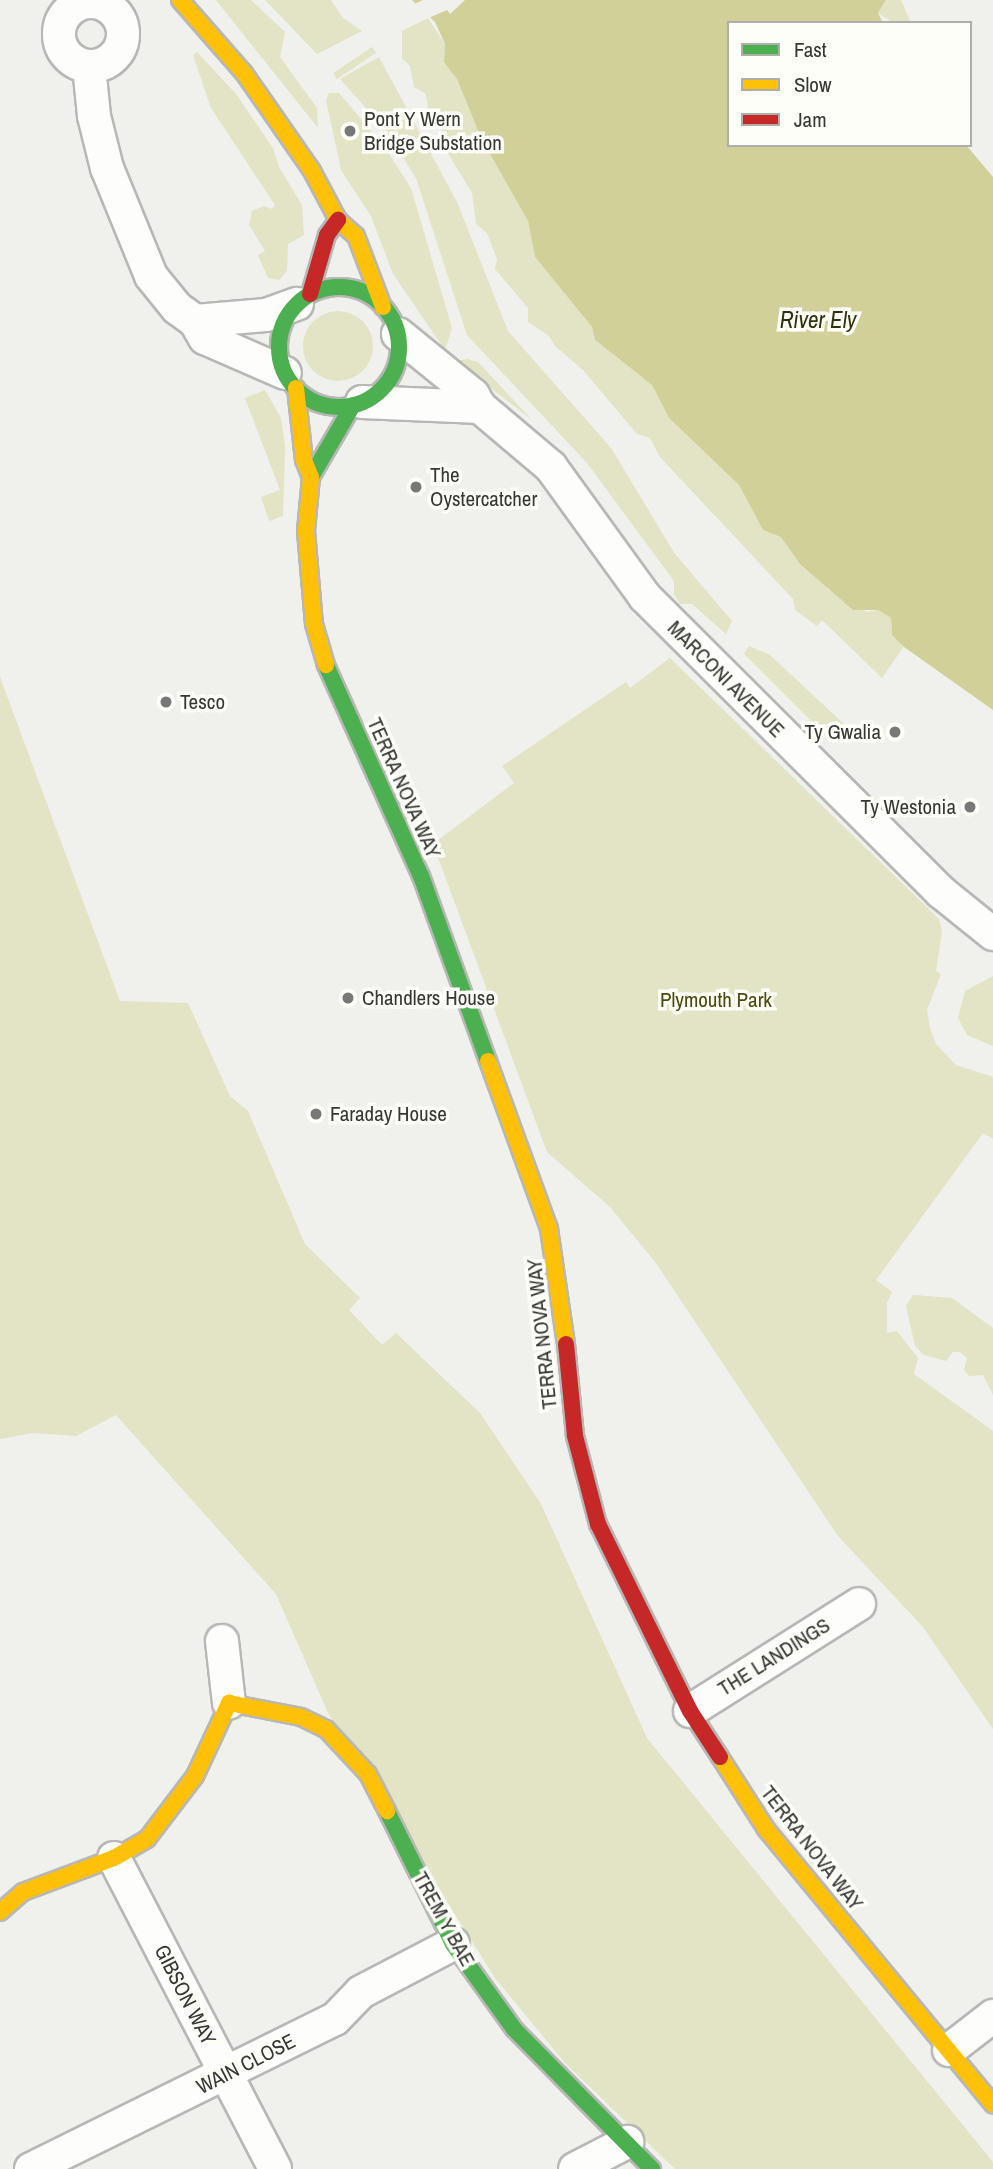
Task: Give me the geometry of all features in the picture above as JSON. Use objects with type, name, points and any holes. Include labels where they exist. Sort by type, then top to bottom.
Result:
[{"type":"street","points":[[180,0],[244,72],[312,171],[338,220],[356,236],[383,307],[398,334],[396,365],[388,380],[379,394],[358,403],[323,466],[311,477]]},
{"type":"street","points":[[89,66],[99,142],[135,243],[162,293],[195,320],[205,338],[290,380],[310,400],[334,406],[358,403],[480,407]]},
{"type":"street","points":[[290,380],[280,336],[304,299],[327,235],[338,220]]},
{"type":"street","points":[[195,320],[249,318],[304,299],[328,286],[346,286],[383,307]]},
{"type":"street","name":"MARCONI AVENUE","points":[[398,334],[473,395],[480,407],[551,467],[619,564],[669,621],[941,892],[993,934]]},
{"type":"street","name":"TERRA NOVA WAY","points":[[290,380],[304,460],[311,477],[307,574],[324,659],[421,876],[549,1229],[562,1298],[575,1436],[597,1524],[690,1711],[766,1829],[993,2104]]},
{"type":"street","name":"THE LANDINGS","points":[[690,1711],[859,1604]]},
{"type":"street","points":[[0,1912],[23,1892],[114,1858],[147,1839],[169,1814],[195,1776],[229,1703],[222,1641]]},
{"type":"street","name":"TREM Y BAE","points":[[229,1703],[301,1717],[326,1729],[348,1748],[368,1774],[453,1944],[514,2029],[652,2169]]},
{"type":"street","name":"GIBSON WAY","points":[[114,1858],[275,2169]]},
{"type":"street","name":"WAIN CLOSE","points":[[30,2169],[226,2075],[335,2019],[361,1992],[453,1944]]},
{"type":"street","points":[[949,2050],[993,2016]]},
{"type":"street","points":[[575,2169],[627,2142]]},
{"type":"green space","points":[[216,0],[251,0],[285,32],[280,57],[317,108],[318,128]]},
{"type":"green space","points":[[265,0],[331,0],[343,18],[362,31],[317,54]]},
{"type":"green space","points":[[886,0],[901,0],[910,21],[891,21],[878,13]]},
{"type":"green space","points":[[428,18],[445,44],[444,62],[457,79],[481,138],[528,221],[535,257],[592,327],[595,340],[652,385],[669,418],[739,485],[763,530],[781,536],[800,564],[819,576],[828,589],[867,612],[878,610],[891,618],[892,635],[904,646],[882,678],[822,620],[817,626],[795,610],[793,599],[660,457],[650,438],[637,434],[583,370],[555,346],[549,336],[528,322],[528,308],[495,269],[497,259],[487,233],[476,224],[472,193],[443,145],[442,131],[430,122],[426,94],[414,87],[410,66],[402,58],[402,31]]},
{"type":"green space","points":[[372,47],[376,53],[337,79],[333,73]]},
{"type":"green space","points":[[197,52],[236,94],[273,148],[279,167],[302,205],[304,235],[288,244],[287,271],[279,280],[268,278],[258,255],[265,251],[249,225],[252,211],[264,206],[272,209],[275,205],[211,108],[193,55]]},
{"type":"green space","points":[[379,57],[457,202],[508,331],[611,448],[675,554],[732,621],[726,634],[692,604],[680,604],[674,594],[674,581],[587,463],[467,335],[416,178],[384,128],[340,79]]},
{"type":"green space","points":[[329,93],[339,93],[384,146],[411,188],[452,328],[445,350],[393,274],[371,216],[341,170],[326,100]]},
{"type":"green space","points":[[331,311],[345,311],[358,316],[368,326],[373,346],[368,366],[358,376],[345,381],[331,381],[318,376],[308,366],[303,353],[303,339],[308,326],[318,316]]},
{"type":"green space","points":[[467,359],[478,362],[532,420],[456,361]]},
{"type":"green space","points":[[265,390],[281,418],[285,446],[283,516],[269,521],[261,497],[280,490],[245,398]]},
{"type":"green space","points":[[749,646],[770,655],[844,724],[830,740],[744,654]]},
{"type":"green space","name":"Plymouth Park","points":[[670,658],[939,919],[942,931],[936,971],[941,974],[927,1010],[930,1028],[936,1044],[956,1065],[993,1077],[993,1139],[983,1133],[876,1280],[892,1292],[887,1303],[887,1333],[897,1331],[918,1358],[914,1374],[993,1431],[993,1729],[923,1627],[838,1536],[656,1263],[610,1207],[547,1152],[433,844],[514,783],[502,766],[626,682],[630,688]]},
{"type":"green space","points":[[0,677],[120,1001],[188,1003],[230,1096],[248,1111],[305,1244],[360,1298],[349,1310],[382,1345],[396,1333],[480,1413],[541,1504],[647,1738],[993,2162],[993,2169],[675,2169],[565,2063],[495,1978],[328,1713],[276,1594],[116,1415],[76,1436],[33,1433],[0,1439]]},
{"type":"green space","points":[[993,976],[993,1046],[967,1035],[958,1018],[965,991]]},
{"type":"green space","points":[[913,1295],[952,1298],[993,1328],[993,1395],[983,1375],[969,1376],[964,1370],[967,1358],[960,1352],[953,1352],[946,1361],[924,1355],[915,1346],[906,1306]]},
{"type":"water","name":"River Ely","points":[[412,0],[886,0],[878,13],[882,21],[727,21],[727,147],[968,147],[993,177],[993,710],[904,647],[892,635],[891,618],[878,610],[853,610],[800,564],[781,537],[763,530],[739,485],[669,418],[652,385],[595,340],[592,327],[535,257],[528,221],[481,138],[457,79],[444,62],[445,44],[435,22]]},
{"type":"pier","points":[[423,0],[465,0],[450,14],[447,10],[424,20],[412,5]]},
{"type":"traffic: fast","points":[[339,287],[362,292],[381,305],[394,324],[399,347],[394,370],[381,389],[362,402],[339,407],[316,402],[297,389],[284,370],[279,347],[284,324],[297,305],[316,292],[339,287]]},
{"type":"traffic: fast","points":[[311,477],[353,405]]},
{"type":"traffic: fast","points":[[326,665],[421,876],[488,1061]]},
{"type":"traffic: fast","points":[[387,1811],[453,1944],[514,2029],[652,2169]]},
{"type":"traffic: slow","points":[[180,0],[244,73],[312,171],[338,220],[356,236],[383,307]]},
{"type":"traffic: slow","points":[[296,388],[304,460],[311,477],[306,531],[314,624],[326,665]]},
{"type":"traffic: slow","points":[[488,1061],[549,1229],[566,1344]]},
{"type":"traffic: slow","points":[[0,1912],[23,1892],[114,1858],[147,1839],[195,1776],[229,1703],[301,1717],[326,1729],[368,1774],[387,1811]]},
{"type":"traffic: slow","points":[[720,1757],[766,1829],[993,2104]]},
{"type":"traffic: jam","points":[[310,294],[327,235],[338,220]]},
{"type":"traffic: jam","points":[[566,1344],[575,1436],[598,1524],[690,1711],[720,1757]]},
{"type":"place","name":"Pont Y Wern Bridge Substation","points":[[350,131]]},
{"type":"place","name":"The Oystercatcher","points":[[416,487]]},
{"type":"place","name":"Tesco","points":[[166,702]]},
{"type":"place","name":"Ty Gwalia","points":[[895,732]]},
{"type":"place","name":"Ty Westonia","points":[[970,807]]},
{"type":"place","name":"Chandlers House","points":[[348,998]]},
{"type":"place","name":"Faraday House","points":[[316,1114]]}]
